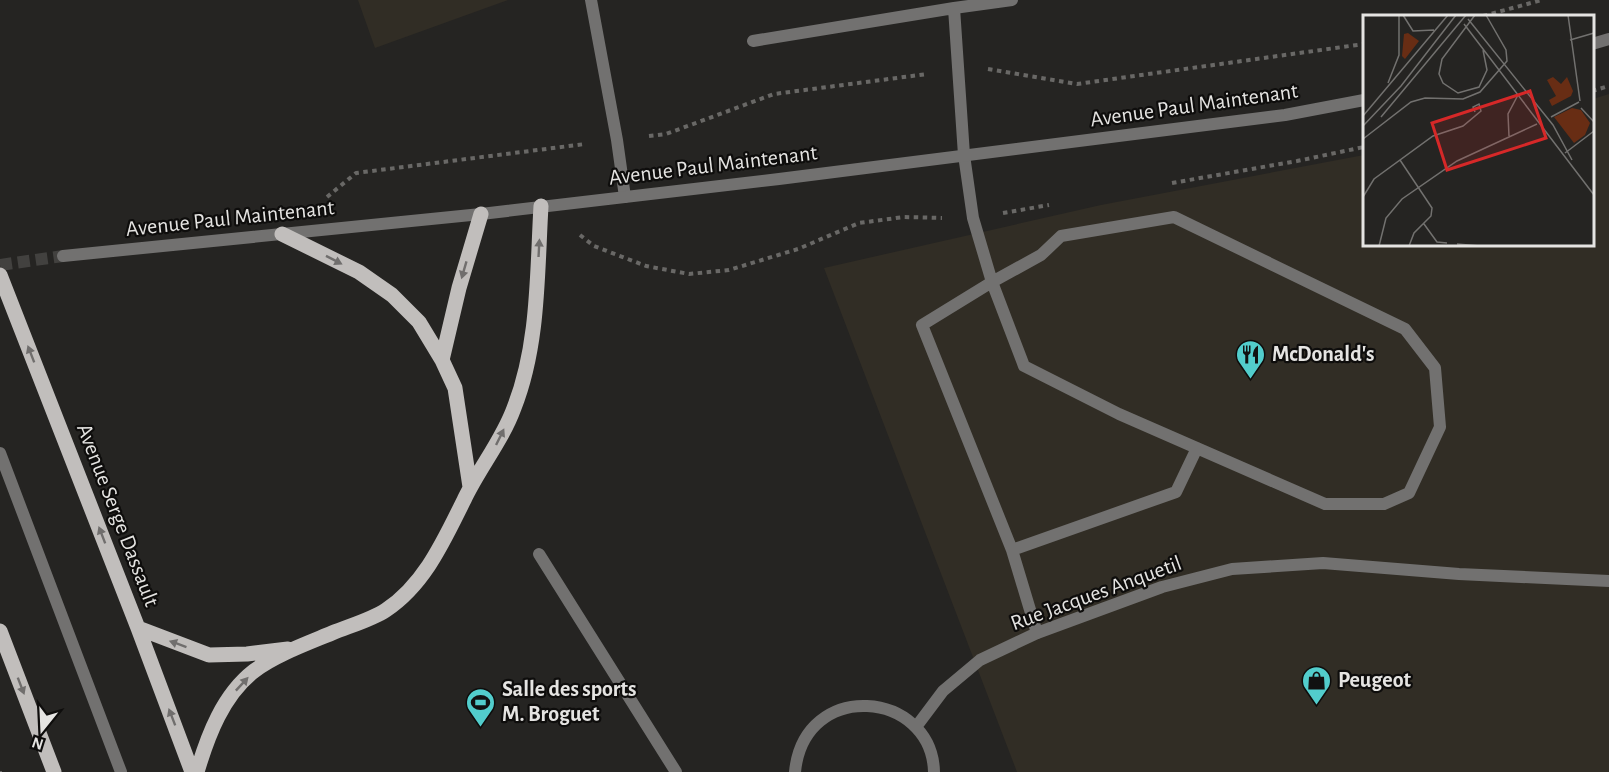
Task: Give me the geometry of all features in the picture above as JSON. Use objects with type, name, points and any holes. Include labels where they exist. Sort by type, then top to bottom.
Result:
[{"type":"main road","points":[[197,772],[205,746],[226,700],[254,671],[297,648],[385,611],[420,580],[432,561],[514,408],[530,357],[541,206]]},
{"type":"main road","points":[[442,360],[459,288],[481,214]]},
{"type":"main road","points":[[282,234],[359,272],[392,295],[418,322],[442,360],[455,388],[470,487]]},
{"type":"main road","name":"Avenue Serge Dassault","points":[[0,275],[192,772]]},
{"type":"main road","points":[[138,628],[209,655],[247,654],[297,648]]},
{"type":"main road","points":[[0,631],[54,772]]},
{"type":"street","points":[[591,0],[617,140],[625,197]]},
{"type":"street","points":[[753,41],[1012,0]]},
{"type":"street","points":[[954,8],[964,155],[973,218],[992,282],[1024,366],[1119,414],[1325,504],[1384,504],[1409,493],[1440,427],[1435,368],[1405,329],[1174,217],[1061,236],[1041,255],[992,282],[922,325],[1012,550],[1037,633]]},
{"type":"street","points":[[1594,44],[1609,39]]},
{"type":"street","name":"Avenue Paul Maintenant","points":[[63,256],[481,214],[625,197],[1273,117],[1363,100]]},
{"type":"street","points":[[1012,550],[1176,492],[1197,448]]},
{"type":"street","points":[[0,453],[121,772]]},
{"type":"street","points":[[539,554],[676,772]]},
{"type":"street","name":"Rue Jacques Anquetil","points":[[916,727],[943,691],[980,660],[1037,633],[1162,586],[1232,569],[1323,563],[1459,574],[1609,580]]},
{"type":"street","points":[[795,772],[796,756],[807,734],[825,717],[847,707],[872,705],[896,712],[916,727],[928,746],[934,772]]},
{"type":"path","points":[[1487,15],[1542,0]]},
{"type":"path","points":[[282,234],[356,173],[666,134],[774,94],[958,70],[986,69],[1077,84],[1363,44]]},
{"type":"path","points":[[1594,91],[1609,86]]},
{"type":"shaded area","points":[[358,0],[508,0],[375,48]]},
{"type":"shaded area","points":[[1609,94],[1609,772],[1017,772],[824,268],[1101,205],[1363,155],[1363,246],[1594,246],[1594,99]]},
{"type":"tunnel","points":[[0,265],[63,256]]},
{"type":"place","name":"McDonald's","points":[[1251,380]]},
{"type":"place","name":"Peugeot","points":[[1317,706]]},
{"type":"place","name":"Salle des sports M. Broguet","points":[[481,728]]}]
